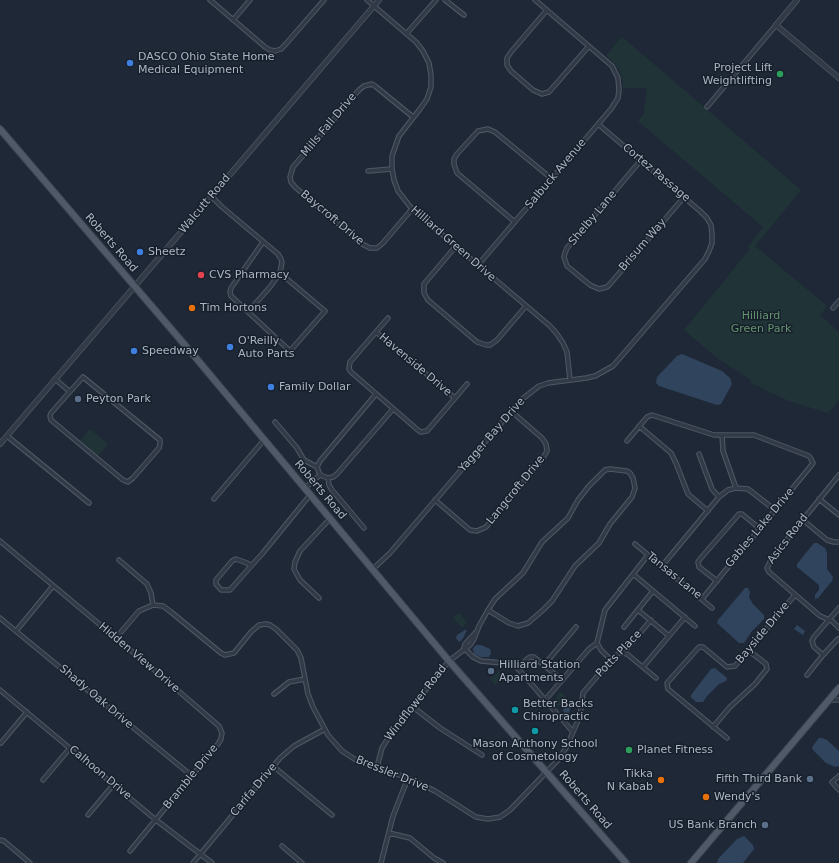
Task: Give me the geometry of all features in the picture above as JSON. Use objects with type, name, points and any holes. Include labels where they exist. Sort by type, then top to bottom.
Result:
[{"type":"main road","name":"Roberts Road","points":[[0,129],[331,518],[449,661],[626,863]]},
{"type":"main road","points":[[691,863],[839,688]]},
{"type":"street","points":[[210,0],[265,47],[275,51],[281,49],[285,45],[324,0]]},
{"type":"street","points":[[233,20],[250,0]]},
{"type":"street","name":"Hilliard Green Drive","points":[[368,0],[416,42],[423,51],[429,63],[431,75],[431,87],[427,99],[399,136],[395,145],[392,156],[392,169],[398,191],[412,210],[550,326],[563,343],[567,352],[570,380]]},
{"type":"street","name":"Walcutt Road","points":[[0,444],[379,0]]},
{"type":"street","points":[[407,34],[436,0]]},
{"type":"street","points":[[446,0],[464,15]]},
{"type":"street","points":[[535,0],[589,46],[554,88],[550,92],[544,94],[533,90],[511,71],[507,62],[511,52],[546,10]]},
{"type":"street","points":[[707,107],[797,0]]},
{"type":"street","points":[[776,25],[839,78]]},
{"type":"street","name":"Salbuck Avenue","points":[[478,266],[611,109],[618,98],[620,85],[617,75],[608,62],[589,46]]},
{"type":"street","name":"Mills Fall Drive","points":[[290,177],[293,167],[364,86],[372,84],[413,117]]},
{"type":"street","name":"Cortez Passage","points":[[598,124],[700,211],[711,225]]},
{"type":"street","points":[[515,222],[457,173],[454,159],[457,154],[475,134],[483,129],[491,130],[552,179]]},
{"type":"street","name":"Shelby Lane","points":[[599,289],[590,285],[567,266],[564,257],[565,253],[567,248],[641,160]]},
{"type":"street","points":[[368,171],[392,169]]},
{"type":"street","name":"Baycroft Drive","points":[[290,177],[291,182],[295,187],[362,244],[370,248],[377,248],[383,243],[412,210]]},
{"type":"street","points":[[211,196],[278,254],[282,262],[280,273],[248,312]]},
{"type":"street","name":"Brisum Way","points":[[599,289],[610,284],[684,197]]},
{"type":"street","name":"Yagger Bay Drive","points":[[373,569],[390,553],[511,411],[529,392],[548,383],[595,376],[604,372],[620,359],[705,259],[710,251],[712,243],[711,225]]},
{"type":"street","points":[[263,242],[231,288],[230,292],[231,296],[290,352],[325,311],[280,273]]},
{"type":"street","points":[[456,246],[424,284],[424,293],[428,300],[477,342],[488,345],[497,340],[526,306]]},
{"type":"street","points":[[833,308],[839,301]]},
{"type":"street","points":[[388,318],[349,365],[351,372],[419,431],[427,432],[467,384]]},
{"type":"street","name":"Havenside Drive","points":[[376,332],[455,398]]},
{"type":"street","points":[[84,377],[160,440],[159,448],[128,482],[123,480],[51,420],[51,413],[69,391],[80,378],[84,377]]},
{"type":"street","points":[[55,379],[69,391]]},
{"type":"street","points":[[317,467],[320,461],[376,394]]},
{"type":"street","points":[[275,422],[297,448],[304,460],[317,467],[320,475],[328,478],[337,474],[393,409]]},
{"type":"street","name":"Langcroft Drive","points":[[435,500],[466,527],[473,531],[486,527],[543,458],[547,451],[546,444],[542,438],[511,411]]},
{"type":"street","points":[[627,441],[647,417],[652,415],[714,435],[722,435],[723,451],[736,488]]},
{"type":"street","points":[[639,426],[671,453],[688,494],[708,511]]},
{"type":"street","name":"Gables Lake Drive","points":[[702,599],[810,467],[812,462],[809,456],[754,435],[722,435]]},
{"type":"street","points":[[7,436],[89,503]]},
{"type":"street","points":[[214,499],[264,440]]},
{"type":"street","points":[[699,454],[712,489],[720,497]]},
{"type":"street","name":"Windflower Road","points":[[377,767],[382,748],[386,741],[449,661],[474,639],[475,633],[488,610],[495,599],[523,573],[542,542],[568,518],[578,500],[602,471],[610,469],[630,473],[633,478],[635,488],[632,497],[610,524],[599,544],[575,566],[552,601],[543,610],[528,623],[518,626],[509,623],[488,610]]},
{"type":"street","points":[[305,488],[320,475]]},
{"type":"street","name":"Asics Road","points":[[839,475],[772,558],[767,568],[769,572],[820,616],[829,620],[839,628]]},
{"type":"street","points":[[328,478],[329,485],[332,490],[364,528]]},
{"type":"street","points":[[662,566],[725,492],[736,488],[748,489],[775,510]]},
{"type":"street","points":[[251,566],[236,559],[232,561],[216,580],[216,584],[219,589],[223,591],[230,590],[251,566],[311,495]]},
{"type":"street","points":[[819,499],[839,515]]},
{"type":"street","points":[[717,581],[699,567],[698,562],[700,559],[738,514],[742,514],[760,528]]},
{"type":"street","points":[[320,598],[300,580],[294,569],[295,562],[300,551],[331,518]]},
{"type":"street","points":[[803,520],[827,540],[839,542]]},
{"type":"street","name":"Hidden View Drive","points":[[0,541],[213,720],[219,726],[222,734]]},
{"type":"street","name":"Tansas Lane","points":[[635,544],[712,608]]},
{"type":"street","points":[[546,700],[589,649],[597,642],[605,610],[648,555]]},
{"type":"street","points":[[116,638],[139,611],[153,605],[151,593],[147,584],[119,560]]},
{"type":"street","points":[[633,574],[696,626]]},
{"type":"street","points":[[16,631],[53,586]]},
{"type":"street","points":[[624,627],[653,591]]},
{"type":"street","name":"Bayside Drive","points":[[727,738],[668,689],[667,683],[699,647],[703,647],[728,667],[732,668],[735,666],[795,595]]},
{"type":"street","name":"Bressler Drive","points":[[153,605],[163,606],[225,655],[234,654],[260,624],[270,625],[297,650],[301,658],[308,694],[325,729],[334,743],[356,760],[408,778],[435,791],[476,817],[488,819],[500,817],[510,810],[546,772]]},
{"type":"street","points":[[823,655],[814,647],[812,640],[839,608]]},
{"type":"street","points":[[638,610],[669,636]]},
{"type":"street","name":"Shady Oak Drive","points":[[0,618],[192,776]]},
{"type":"street","points":[[643,667],[685,618]]},
{"type":"street","name":"Potts Place","points":[[546,772],[562,754],[573,732],[580,716],[582,694],[610,660],[619,653],[623,653],[651,620]]},
{"type":"street","points":[[544,665],[576,627]]},
{"type":"street","points":[[807,675],[838,639]]},
{"type":"street","points":[[597,642],[601,650],[610,660]]},
{"type":"street","points":[[464,648],[477,659],[512,663],[573,732]]},
{"type":"street","points":[[713,727],[733,704],[756,684],[767,669],[766,664],[748,650]]},
{"type":"street","points":[[623,653],[627,654],[656,678]]},
{"type":"street","points":[[518,669],[529,657],[533,656],[562,680]]},
{"type":"street","points":[[274,694],[289,682],[305,679]]},
{"type":"street","name":"Calhoon Drive","points":[[0,690],[156,820],[212,863]]},
{"type":"street","points":[[829,700],[839,700]]},
{"type":"street","points":[[413,707],[440,728],[482,755]]},
{"type":"street","points":[[1,743],[27,712]]},
{"type":"street","name":"Carifa Drive","points":[[193,863],[273,766],[289,749],[325,729]]},
{"type":"street","name":"Bramble Drive","points":[[130,851],[218,744],[222,734]]},
{"type":"street","points":[[44,780],[70,748]]},
{"type":"street","points":[[273,766],[332,815]]},
{"type":"street","points":[[839,776],[832,782],[839,790]]},
{"type":"street","points":[[381,863],[393,816],[408,778]]},
{"type":"street","points":[[88,815],[114,784]]},
{"type":"street","points":[[389,833],[410,838],[434,858],[443,863]]},
{"type":"street","points":[[0,840],[4,841],[30,863]]},
{"type":"street","points":[[282,846],[302,863]]},
{"type":"green space","name":"Hilliard Green Park","points":[[622,37],[801,190],[755,246],[827,306],[820,315],[839,332],[839,400],[828,413],[789,401],[751,383],[751,380],[716,357],[684,330],[750,249],[748,247],[763,227],[638,121],[644,114],[647,88],[623,88],[623,80],[619,70],[606,55]]},
{"type":"green space","points":[[90,429],[108,444],[98,456],[80,441]]},
{"type":"green space","points":[[459,613],[467,622],[462,627],[453,618]]},
{"type":"green space","points":[[499,671],[504,677],[495,685],[490,679]]},
{"type":"green space","points":[[560,692],[566,697],[565,699],[567,700],[562,706],[560,705],[559,707],[553,702]]},
{"type":"water","points":[[682,354],[722,371],[730,378],[732,384],[721,404],[717,405],[659,386],[656,383],[657,377],[677,356]]},
{"type":"water","points":[[814,543],[817,543],[825,548],[827,553],[827,569],[833,577],[832,581],[818,598],[815,599],[815,595],[819,590],[819,585],[797,567],[797,564]]},
{"type":"water","points":[[745,588],[748,588],[750,592],[749,597],[753,604],[764,615],[764,619],[752,631],[744,643],[739,643],[717,623]]},
{"type":"water","points":[[797,625],[805,631],[803,635],[794,629]]},
{"type":"water","points":[[467,630],[463,638],[460,642],[458,641],[456,638],[457,635]]},
{"type":"water","points":[[476,645],[481,645],[490,649],[491,653],[489,657],[481,657],[474,654],[473,648]]},
{"type":"water","points":[[715,668],[727,678],[726,681],[719,684],[703,702],[696,702],[691,695],[711,669]]},
{"type":"water","points":[[568,701],[570,703],[570,709],[568,716],[564,714],[563,709],[564,705]]},
{"type":"water","points":[[819,738],[827,740],[839,751],[839,766],[835,767],[826,763],[813,750],[812,747]]},
{"type":"water","points":[[744,836],[753,845],[754,849],[743,863],[717,863],[718,859],[737,839]]},
{"type":"place","name":"DASCO Ohio State Home Medical Equipment","points":[[130,63]]},
{"type":"place","name":"Project Lift Weightlifting","points":[[780,74]]},
{"type":"place","name":"Sheetz","points":[[140,252]]},
{"type":"place","name":"CVS Pharmacy","points":[[201,275]]},
{"type":"place","name":"Tim Hortons","points":[[192,308]]},
{"type":"place","name":"O'Reilly Auto Parts","points":[[230,347]]},
{"type":"place","name":"Speedway","points":[[134,351]]},
{"type":"place","name":"Family Dollar","points":[[271,387]]},
{"type":"place","name":"Peyton Park","points":[[78,399]]},
{"type":"place","name":"Hilliard Station Apartments","points":[[491,671]]},
{"type":"place","name":"Better Backs Chiropractic","points":[[515,710]]},
{"type":"place","name":"Mason Anthony School of Cosmetology","points":[[535,731]]},
{"type":"place","name":"Planet Fitness","points":[[629,750]]},
{"type":"place","name":"Fifth Third Bank","points":[[810,779]]},
{"type":"place","name":"Tikka N Kabab","points":[[661,780]]},
{"type":"place","name":"Wendy's","points":[[706,797]]},
{"type":"place","name":"US Bank Branch","points":[[765,825]]}]
